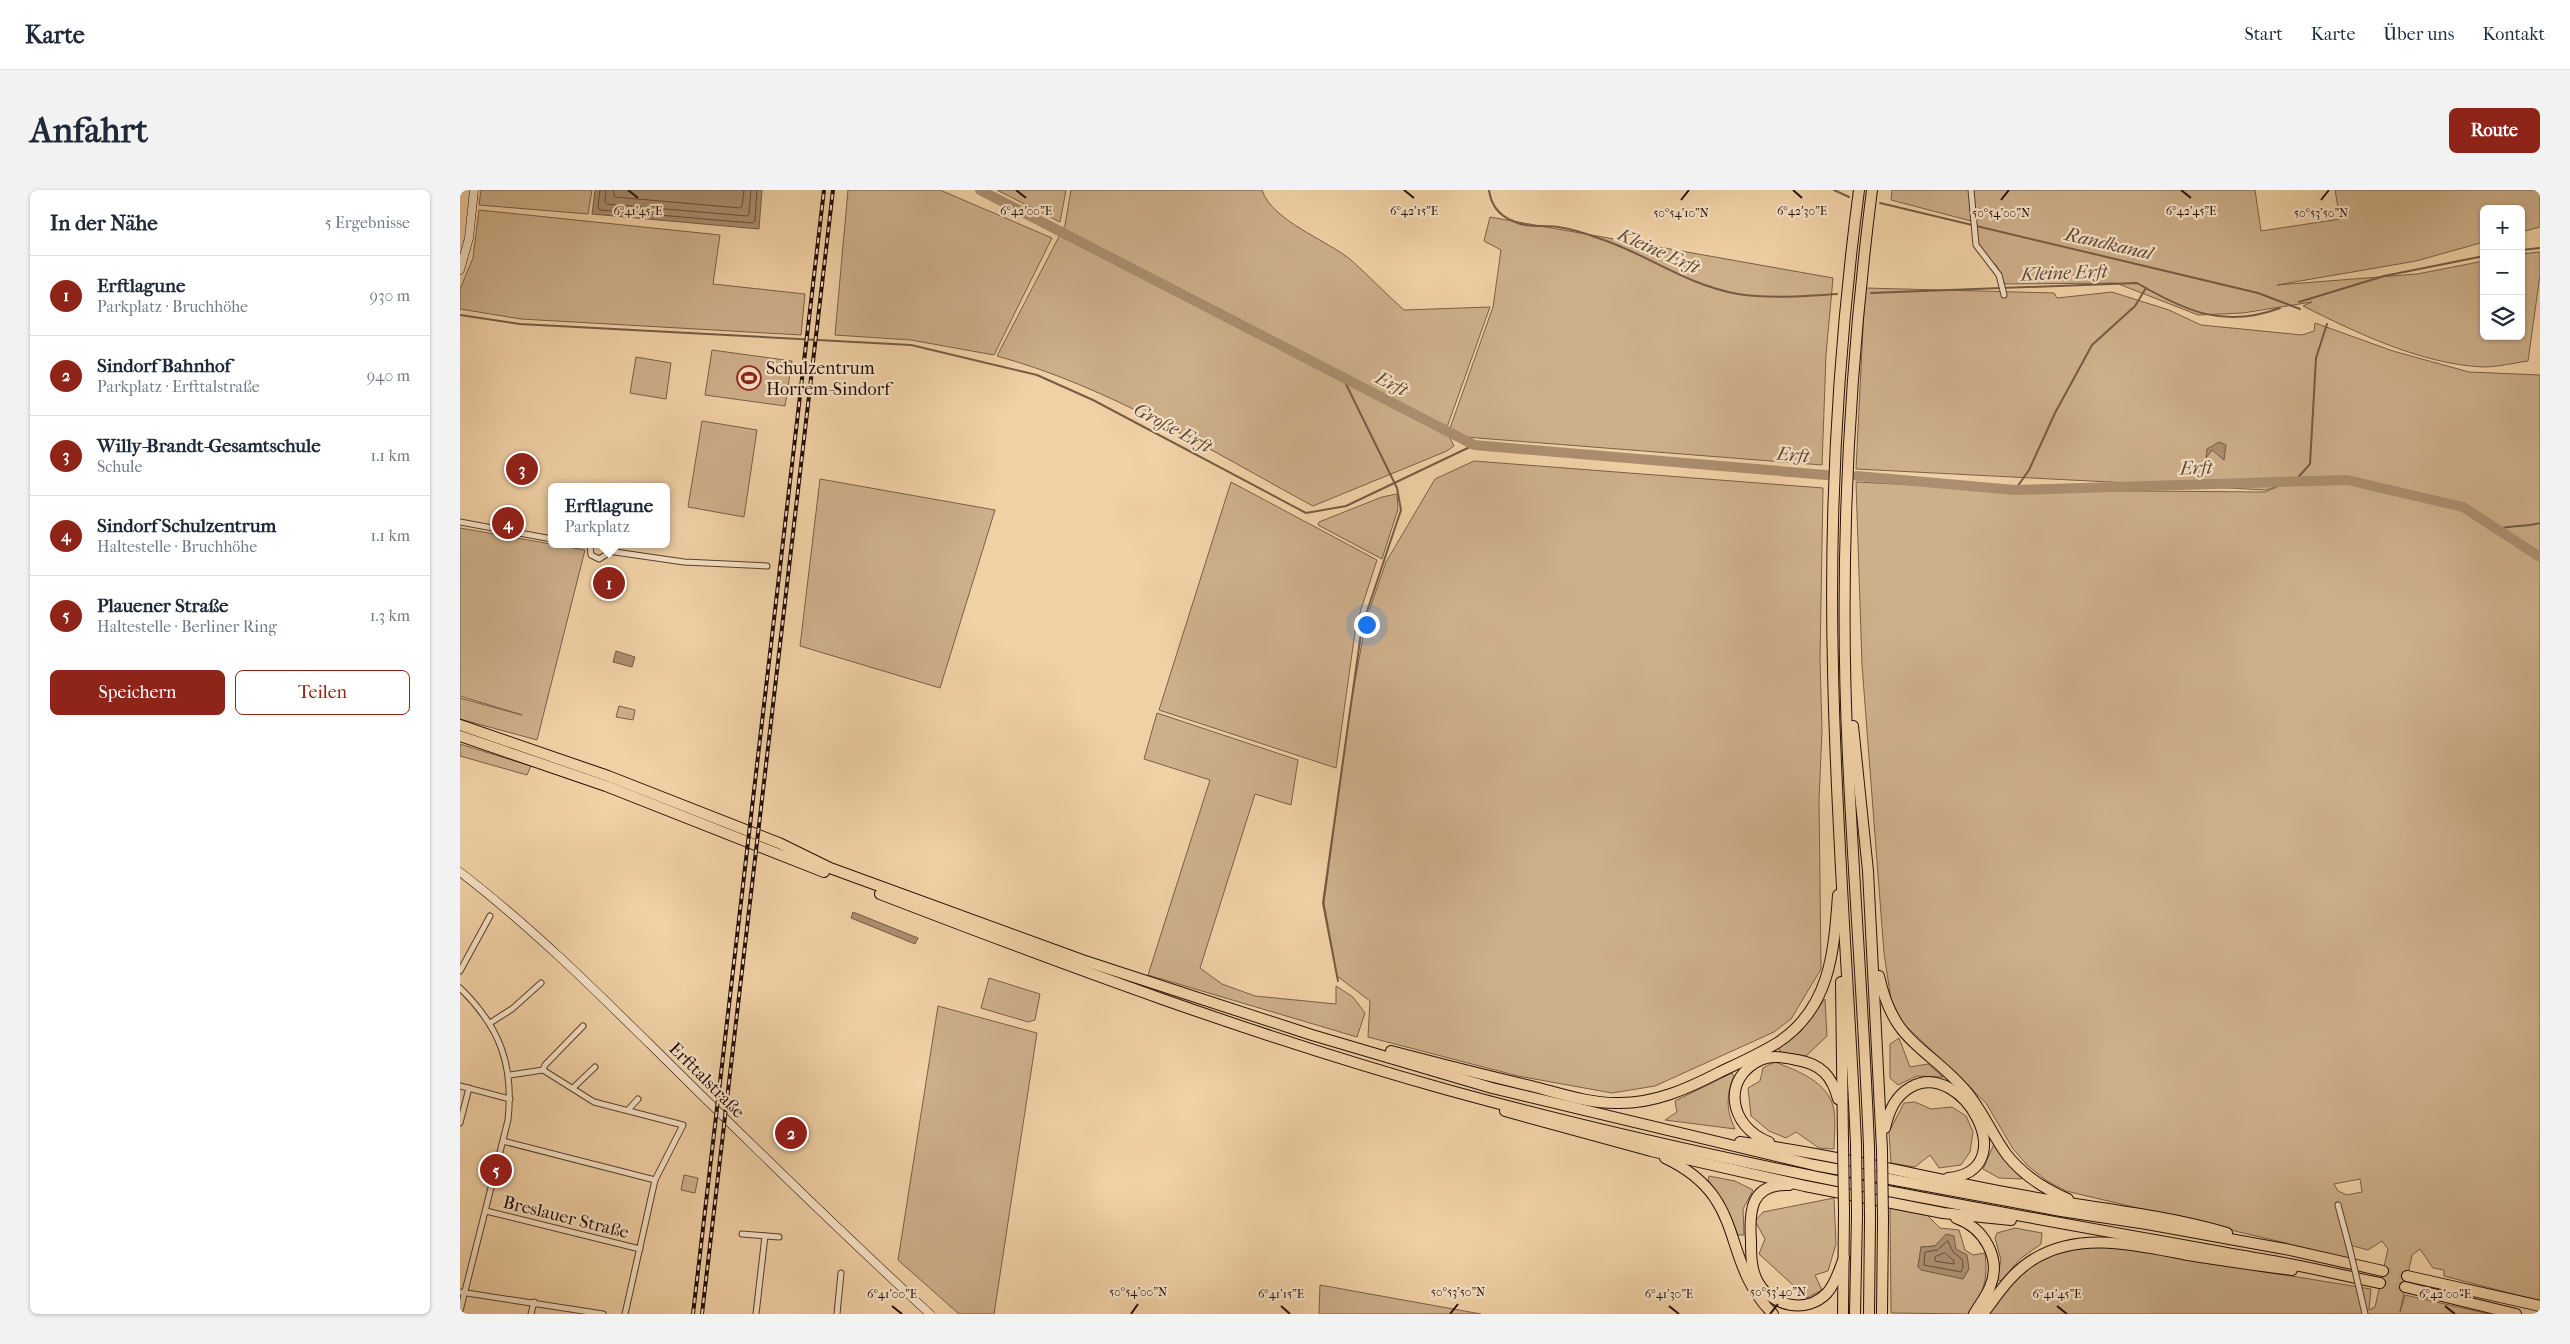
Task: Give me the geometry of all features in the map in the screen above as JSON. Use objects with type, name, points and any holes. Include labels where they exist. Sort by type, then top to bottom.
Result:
[{"type":"highway","points":[[1855,1314],[1856,1144],[1832,669],[1833,519],[1842,356],[1859,190]]},
{"type":"highway","points":[[1869,1314],[1869,1147],[1865,1043],[1848,756],[1846,545],[1850,428],[1860,298],[1872,190]]},
{"type":"highway","points":[[1846,668],[1862,806],[1873,948],[1884,1221],[1882,1314]]},
{"type":"highway","points":[[460,725],[641,789],[779,844],[830,868],[1082,960],[1312,1035],[1492,1088],[1682,1135],[1814,1165],[2285,1249],[2383,1271]]},
{"type":"highway","points":[[460,736],[606,786],[1080,971],[1182,1008],[1448,1090],[1532,1119],[1650,1151],[1804,1186],[1943,1213],[2060,1224]]},
{"type":"highway","points":[[1312,1035],[1368,1046],[1591,1102],[1614,1104],[1649,1101],[1679,1092],[1777,1043],[1802,1022],[1816,1003],[1828,975],[1834,947],[1841,862]]},
{"type":"highway","points":[[1838,886],[1842,991],[1844,1314]]},
{"type":"highway","points":[[1873,948],[1883,995],[1890,1014],[1901,1030],[1915,1046],[1966,1090],[2006,1154],[2020,1169],[2043,1187],[2081,1204]]},
{"type":"highway","points":[[1784,1148],[1755,1137],[1741,1122],[1734,1102],[1736,1089],[1749,1067],[1764,1058],[1778,1057],[1811,1062],[1828,1075],[1835,1086],[1842,1111]]},
{"type":"highway","points":[[1882,1145],[1891,1109],[1902,1093],[1913,1086],[1928,1083],[1952,1088],[1968,1105],[1981,1126],[1985,1148],[1982,1160],[1970,1172],[1958,1177],[1937,1179]]},
{"type":"highway","points":[[1448,1090],[1643,1138],[1885,1192],[2279,1262],[2380,1283]]},
{"type":"highway","points":[[1682,1135],[1784,1148],[1937,1179],[2206,1227],[2285,1249]]},
{"type":"highway","points":[[1650,1151],[1687,1170],[1714,1194],[1731,1228],[1747,1279],[1758,1297],[1773,1314]]},
{"type":"highway","points":[[1804,1186],[1777,1186],[1761,1192],[1754,1202],[1750,1217],[1752,1261],[1758,1283],[1768,1294],[1780,1302],[1794,1305],[1808,1304],[1826,1293],[1835,1280],[1844,1258]]},
{"type":"highway","points":[[1943,1213],[1962,1220],[1976,1229],[1986,1240],[1992,1254],[1992,1279],[1974,1314]]},
{"type":"highway","points":[[1983,1314],[2010,1278],[2028,1263],[2048,1252],[2083,1243],[2126,1244],[2251,1266],[2353,1278]]},
{"type":"highway","points":[[2407,1276],[2540,1306]]},
{"type":"highway","points":[[1884,1287],[1891,1314]]},
{"type":"highway","points":[[2405,1288],[2516,1314]]},
{"type":"main road","points":[[460,270],[469,238],[474,190]]},
{"type":"main road","name":"Erfttalstraße","points":[[460,872],[533,932],[582,978],[778,1171],[930,1314]]},
{"type":"street","points":[[1971,190],[1974,230],[1980,253],[1995,269],[2002,282],[2004,293]]},
{"type":"street","points":[[460,522],[548,538]]},
{"type":"street","points":[[589,548],[589,553],[596,559],[605,556],[608,551],[684,562],[767,566]]},
{"type":"street","points":[[460,971],[490,916]]},
{"type":"street","points":[[490,1023],[512,1009],[541,983]]},
{"type":"street","points":[[460,988],[475,1002],[490,1023],[502,1047],[510,1075],[510,1099],[503,1141],[463,1292],[460,1311]]},
{"type":"street","points":[[510,1075],[543,1070],[583,1026]]},
{"type":"street","points":[[573,1088],[595,1067]]},
{"type":"street","points":[[543,1070],[594,1102],[683,1124],[656,1180],[625,1314]]},
{"type":"street","points":[[460,1086],[510,1099]]},
{"type":"street","points":[[460,1123],[469,1088]]},
{"type":"street","points":[[628,1110],[638,1099]]},
{"type":"street","points":[[503,1141],[656,1180]]},
{"type":"street","points":[[2338,1205],[2365,1314]]},
{"type":"street","name":"Breslauer Straße","points":[[486,1211],[640,1249]]},
{"type":"street","points":[[742,1234],[778,1237]]},
{"type":"street","points":[[756,1314],[766,1236]]},
{"type":"street","points":[[837,1314],[841,1273]]},
{"type":"street","points":[[463,1292],[603,1314]]},
{"type":"street","points":[[531,1314],[534,1302]]},
{"type":"shaded area","points":[[481,190],[592,190],[588,214],[479,205]]},
{"type":"shaded area","points":[[848,190],[940,190],[1052,238],[994,355],[911,340],[835,335]]},
{"type":"shaded area","points":[[997,190],[1066,190],[1060,222]]},
{"type":"shaded area","points":[[1071,190],[1262,190],[1268,201],[1277,211],[1301,229],[1351,260],[1404,310],[1490,307],[1446,430],[1454,446],[1447,451],[1313,506],[1159,422],[1120,403],[1039,369],[997,356],[1065,225]]},
{"type":"shaded area","points":[[1892,190],[1969,190],[1971,221],[1891,200]]},
{"type":"shaded area","points":[[1973,190],[2255,190],[2261,231],[2340,219],[2335,190],[2540,190],[2540,227],[2525,231],[2525,205],[2480,205],[2480,243],[2416,261],[2277,285],[2417,274],[2480,262],[2480,340],[2525,340],[2525,254],[2540,252],[2540,275],[2528,361],[2483,367],[2460,365],[2413,354],[2367,336],[2303,306],[2312,302],[2243,313],[2198,315],[2116,283],[2005,284],[1997,266],[1985,256],[1975,236]]},
{"type":"shaded area","points":[[479,210],[720,235],[713,284],[805,294],[801,335],[521,319],[460,309],[460,289],[473,258]]},
{"type":"shaded area","points":[[1490,217],[1833,278],[1826,355],[1822,465],[1465,437],[1449,431],[1493,307],[1501,250],[1484,241]]},
{"type":"shaded area","points":[[1865,288],[2054,293],[2057,298],[2112,292],[2169,310],[2201,325],[2302,335],[2314,331],[2315,323],[2393,351],[2469,372],[2540,375],[2540,1301],[2444,1276],[2444,1270],[2433,1268],[2420,1249],[2412,1255],[2400,1312],[2405,1295],[2489,1314],[1986,1314],[2001,1294],[2036,1261],[2077,1246],[2119,1248],[2371,1289],[2369,1310],[2375,1307],[2388,1249],[2382,1241],[2368,1250],[2346,1244],[2349,1258],[2066,1191],[2047,1181],[2027,1165],[2013,1149],[1986,1103],[1903,1023],[1891,1000],[1884,953],[1862,665],[1856,482],[2015,490],[2265,492],[2289,482],[2266,490],[1856,469]],"holes":[[[2360,1179],[2362,1192],[2347,1195],[2338,1191],[2334,1184]]]},
{"type":"shaded area","name":"Schulzentrum Horrem-Sindorf","points":[[712,350],[792,361],[785,406],[705,395]]},
{"type":"shaded area","points":[[636,357],[671,363],[666,399],[630,393]]},
{"type":"shaded area","points":[[702,421],[757,430],[744,517],[688,507]]},
{"type":"shaded area","points":[[1474,461],[1823,488],[1820,660],[1822,730],[1819,800],[1821,969],[1791,1019],[1774,1032],[1655,1086],[1612,1093],[1518,1076],[1368,1037],[1370,1001],[1337,976],[1324,903],[1350,709],[1366,620],[1386,562],[1435,479]]},
{"type":"shaded area","points":[[820,479],[995,510],[940,688],[800,646]]},
{"type":"shaded area","points":[[1231,482],[1377,560],[1356,625],[1336,768],[1159,710]]},
{"type":"shaded area","points":[[1397,494],[1398,509],[1382,559],[1318,525],[1319,522],[1382,497]]},
{"type":"shaded area","points":[[460,528],[548,543],[548,548],[585,550],[537,740],[460,719],[460,698],[522,715],[460,696]]},
{"type":"shaded area","points":[[619,706],[635,710],[633,720],[616,717]]},
{"type":"shaded area","points":[[1157,713],[1298,760],[1291,805],[1255,794],[1200,968],[1222,984],[1255,996],[1336,1004],[1336,986],[1353,997],[1365,1013],[1357,1037],[1148,975],[1210,780],[1144,759]]},
{"type":"shaded area","points":[[460,744],[531,766],[527,775],[460,756]]},
{"type":"shaded area","points":[[989,978],[1040,994],[1035,1020],[1028,1022],[981,1008]]},
{"type":"shaded area","points":[[1825,999],[1827,1036],[1806,1056],[1780,1052],[1779,1048],[1801,1031]]},
{"type":"shaded area","points":[[938,1006],[1037,1033],[994,1314],[959,1314],[898,1260]]},
{"type":"shaded area","points":[[1899,1038],[1910,1067],[1928,1064],[1943,1077],[1917,1076],[1898,1085],[1890,1078],[1890,1044]]},
{"type":"shaded area","points":[[1775,1062],[1811,1079],[1826,1092],[1834,1110],[1834,1149],[1819,1148],[1796,1132],[1786,1138],[1769,1131],[1751,1116],[1748,1088],[1760,1081],[1763,1068]]},
{"type":"shaded area","points":[[1732,1073],[1734,1076],[1728,1103],[1735,1129],[1665,1120],[1677,1112],[1675,1101]]},
{"type":"shaded area","points":[[1915,1102],[1931,1109],[1952,1107],[1966,1116],[1973,1132],[1970,1152],[1961,1165],[1939,1168],[1930,1155],[1915,1167],[1891,1163],[1889,1132],[1904,1103]]},
{"type":"shaded area","points":[[1994,1144],[2022,1179],[1999,1178],[1983,1169]]},
{"type":"shaded area","points":[[684,1175],[698,1178],[695,1193],[681,1190]]},
{"type":"shaded area","points":[[1709,1176],[1735,1181],[1753,1190],[1743,1209],[1744,1235],[1738,1235],[1723,1201],[1708,1180]]},
{"type":"shaded area","points":[[1834,1198],[1836,1244],[1828,1271],[1815,1275],[1822,1290],[1807,1298],[1759,1254],[1765,1239],[1755,1221],[1763,1212]]},
{"type":"shaded area","points":[[1890,1208],[1927,1215],[1940,1228],[1959,1230],[1965,1250],[1973,1255],[1985,1253],[1986,1271],[1984,1285],[1970,1314],[1891,1313]],"holes":[[[1946,1235],[1956,1249],[1921,1270],[1918,1267],[1921,1247],[1935,1246]]]},
{"type":"shaded area","points":[[2015,1228],[2042,1233],[2041,1244],[2020,1259],[2001,1281],[1997,1279],[2001,1260],[1995,1238],[1997,1233]]},
{"type":"shaded area","points":[[1320,1285],[1481,1314],[1319,1314]]},
{"type":"water","points":[[595,190],[762,190],[759,229],[592,214]]},
{"type":"water","points":[[2219,442],[2226,445],[2224,460],[2212,450],[2206,458],[2207,449]]},
{"type":"water","points":[[616,651],[635,657],[632,667],[613,662]]},
{"type":"water","points":[[853,912],[918,938],[915,944],[851,918]]},
{"type":"water","points":[[1946,1234],[1954,1236],[1956,1249],[1967,1255],[1969,1269],[1963,1279],[1921,1270],[1918,1267],[1921,1247],[1935,1246]]},
{"type":"waterway","name":"Erft","points":[[980,190],[1474,445],[1826,475]]},
{"type":"waterway","name":"Kleine Erft","points":[[1489,190],[1491,200],[1496,209],[1503,216],[1513,221],[1529,225],[1552,226],[1588,234],[1633,252],[1683,276],[1718,289],[1738,294],[1762,296],[1787,297],[1837,294]]},
{"type":"waterway","name":"Randkanal","points":[[1834,190],[1849,197]]},
{"type":"waterway","name":"Randkanal","points":[[1880,203],[2258,293],[2300,309]]},
{"type":"waterway","name":"Kleine Erft","points":[[2525,250],[2540,248]]},
{"type":"waterway","name":"Kleine Erft","points":[[2299,302],[2384,276],[2480,257]]},
{"type":"waterway","name":"Kleine Erft","points":[[1871,293],[2137,283],[2189,309],[2223,317],[2241,317],[2280,308]]},
{"type":"waterway","points":[[2015,490],[2029,470],[2055,413],[2092,345],[2135,306],[2146,288]]},
{"type":"waterway","name":"Große Erft","points":[[460,315],[520,324],[911,345],[1037,375],[1093,400],[1306,513],[1346,506],[1474,445]]},
{"type":"waterway","points":[[2294,482],[2310,464],[2316,358],[2327,324]]},
{"type":"waterway","points":[[1338,981],[1323,903],[1362,626],[1401,510],[1397,488],[1342,376]]},
{"type":"waterway","name":"Erft","points":[[1857,476],[2015,490],[2347,480],[2463,507],[2540,557]]},
{"type":"waterway","name":"Erft","points":[[2498,529],[2540,523]]},
{"type":"tunnel","points":[[2383,1271],[2407,1276]]},
{"type":"tunnel","points":[[2380,1283],[2405,1287]]},
{"type":"railway","points":[[693,1314],[824,190]]},
{"type":"railway","points":[[702,1314],[833,190]]},
{"type":"place","name":"Schulzentrum Horrem-Sindorf","points":[[749,378]]},
{"type":"place","name":"Willy-Brandt-Gesamtschule","points":[[522,469]]},
{"type":"place","name":"Sindorf Schulzentrum","points":[[508,523]]},
{"type":"place","name":"Erftlagune","points":[[609,583]]},
{"type":"place","name":"Sindorf Bahnhof","points":[[791,1133]]},
{"type":"place","name":"Plauener Straße","points":[[496,1170]]}]
